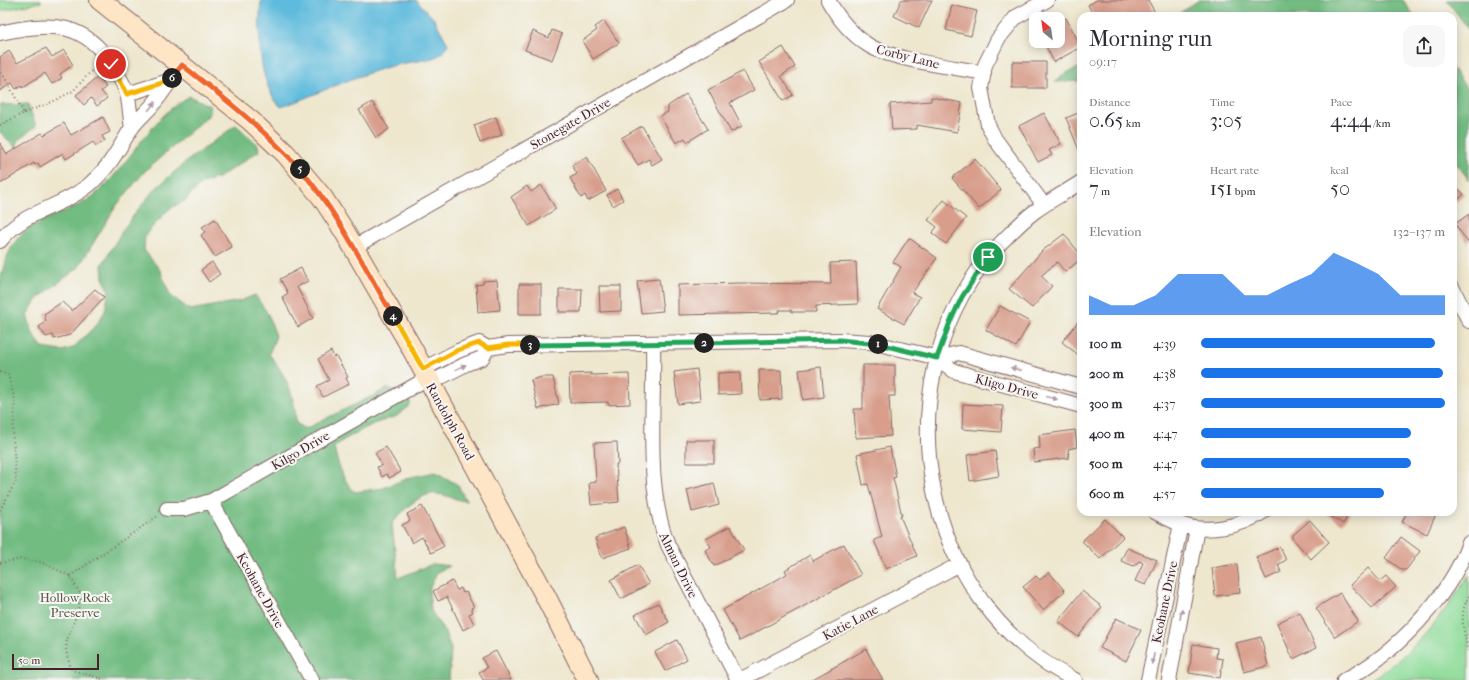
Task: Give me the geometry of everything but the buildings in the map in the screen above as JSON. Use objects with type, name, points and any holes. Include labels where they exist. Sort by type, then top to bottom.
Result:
[{"type":"street","name":"Randolph Road","points":[[100,0],[239,111],[286,154],[322,197],[354,247],[427,376],[546,597],[588,680]]},
{"type":"street","name":"Stonegate Drive","points":[[354,247],[787,0]]},
{"type":"street","name":"Corby Lane","points":[[828,0],[836,15],[850,31],[870,46],[898,56],[984,73]]},
{"type":"street","points":[[1044,205],[995,139],[988,125],[982,88],[985,65],[998,39],[1016,17],[1047,0]]},
{"type":"street","points":[[0,33],[36,26],[52,26],[67,29],[89,38],[107,58],[127,94],[132,128]]},
{"type":"street","points":[[0,241],[16,224],[26,217],[71,198],[103,172],[115,158],[132,128],[143,118],[167,88],[169,81],[182,65]]},
{"type":"street","points":[[127,94],[169,81]]},
{"type":"street","points":[[1075,680],[1062,674],[1033,653],[1000,623],[971,584],[960,564],[944,527],[932,489],[927,452],[930,390],[937,358],[950,322],[962,297],[988,257],[1033,212],[1077,184]]},
{"type":"street","points":[[1457,300],[1469,321]]},
{"type":"street","name":"Kligo Drive","points":[[427,376],[471,345],[479,343],[488,348],[508,345],[840,340],[870,342],[937,358],[954,371],[1077,405]]},
{"type":"street","name":"Alman Drive","points":[[653,344],[654,483],[660,522],[668,545],[739,680]]},
{"type":"street","name":"Kligo Drive","points":[[937,358],[959,353],[1077,386]]},
{"type":"street","name":"Kilgo Drive","points":[[167,510],[184,509],[211,501],[427,376]]},
{"type":"street","name":"Keohane Drive","points":[[211,501],[312,680]]},
{"type":"street","points":[[1164,516],[1181,524],[1197,528],[1228,527],[1257,516]]},
{"type":"street","name":"Keohane Drive","points":[[1148,680],[1181,524]]},
{"type":"street","name":"Keohane Drive","points":[[1168,680],[1197,528]]},
{"type":"street","points":[[1344,680],[1359,676],[1398,642],[1426,613],[1450,580],[1469,543]]},
{"type":"street","name":"Katie Lane","points":[[739,680],[960,564]]},
{"type":"path","points":[[0,125],[73,91],[95,67],[107,58]]},
{"type":"path","points":[[1,70],[24,113]]},
{"type":"path","points":[[0,372],[8,375],[15,400],[13,438],[16,481],[0,510]]},
{"type":"path","points":[[70,576],[167,510]]},
{"type":"path","points":[[0,563],[22,560],[41,562],[70,576],[81,595],[75,619],[66,637],[66,654],[72,670],[105,680]]},
{"type":"path","points":[[1469,596],[1463,609],[1463,632],[1469,652]]},
{"type":"green space","points":[[0,0],[41,0],[41,2],[0,11]]},
{"type":"green space","points":[[1199,0],[1403,0],[1411,12],[1181,12]]},
{"type":"green space","points":[[1447,0],[1469,0],[1469,30],[1457,12]]},
{"type":"green space","points":[[1077,69],[1077,81],[1055,82],[1066,73]]},
{"type":"green space","points":[[1457,75],[1469,92],[1469,180],[1457,164]]},
{"type":"green space","name":"Hollow Rock Preserve","points":[[189,96],[210,106],[210,114],[145,171],[116,206],[78,268],[37,299],[27,315],[33,334],[43,348],[62,351],[73,348],[97,324],[105,311],[109,290],[103,278],[102,265],[124,228],[153,191],[187,161],[236,125],[258,145],[259,151],[218,178],[202,183],[186,200],[169,209],[145,235],[144,250],[160,270],[170,295],[190,310],[240,301],[255,295],[268,314],[276,336],[269,354],[285,378],[292,394],[296,423],[306,429],[389,388],[405,395],[411,404],[397,416],[373,424],[345,439],[334,447],[339,466],[344,477],[355,492],[383,488],[411,477],[436,472],[458,485],[466,501],[458,500],[445,495],[431,494],[412,503],[392,524],[398,578],[433,564],[450,566],[437,572],[429,590],[431,611],[445,632],[451,649],[449,680],[0,680],[0,283],[4,264],[12,246],[20,236],[28,229],[45,219],[83,203],[92,197],[117,172],[162,117]]},
{"type":"green space","points":[[28,104],[36,126],[17,141],[17,149],[0,132],[0,105]]},
{"type":"green space","points":[[1469,575],[1469,680],[1370,680],[1400,659],[1426,634]]},
{"type":"water","points":[[261,0],[416,0],[434,19],[448,44],[443,52],[436,57],[383,68],[281,107],[273,97],[267,85],[263,71],[259,27]]},
{"type":"route","points":[[111,64],[121,80],[127,94],[169,81],[182,65],[239,111],[286,154],[308,178],[339,222],[423,369],[458,350],[479,343],[488,348],[508,345],[840,340],[870,342],[937,358],[950,322],[962,297],[988,257]]}]
